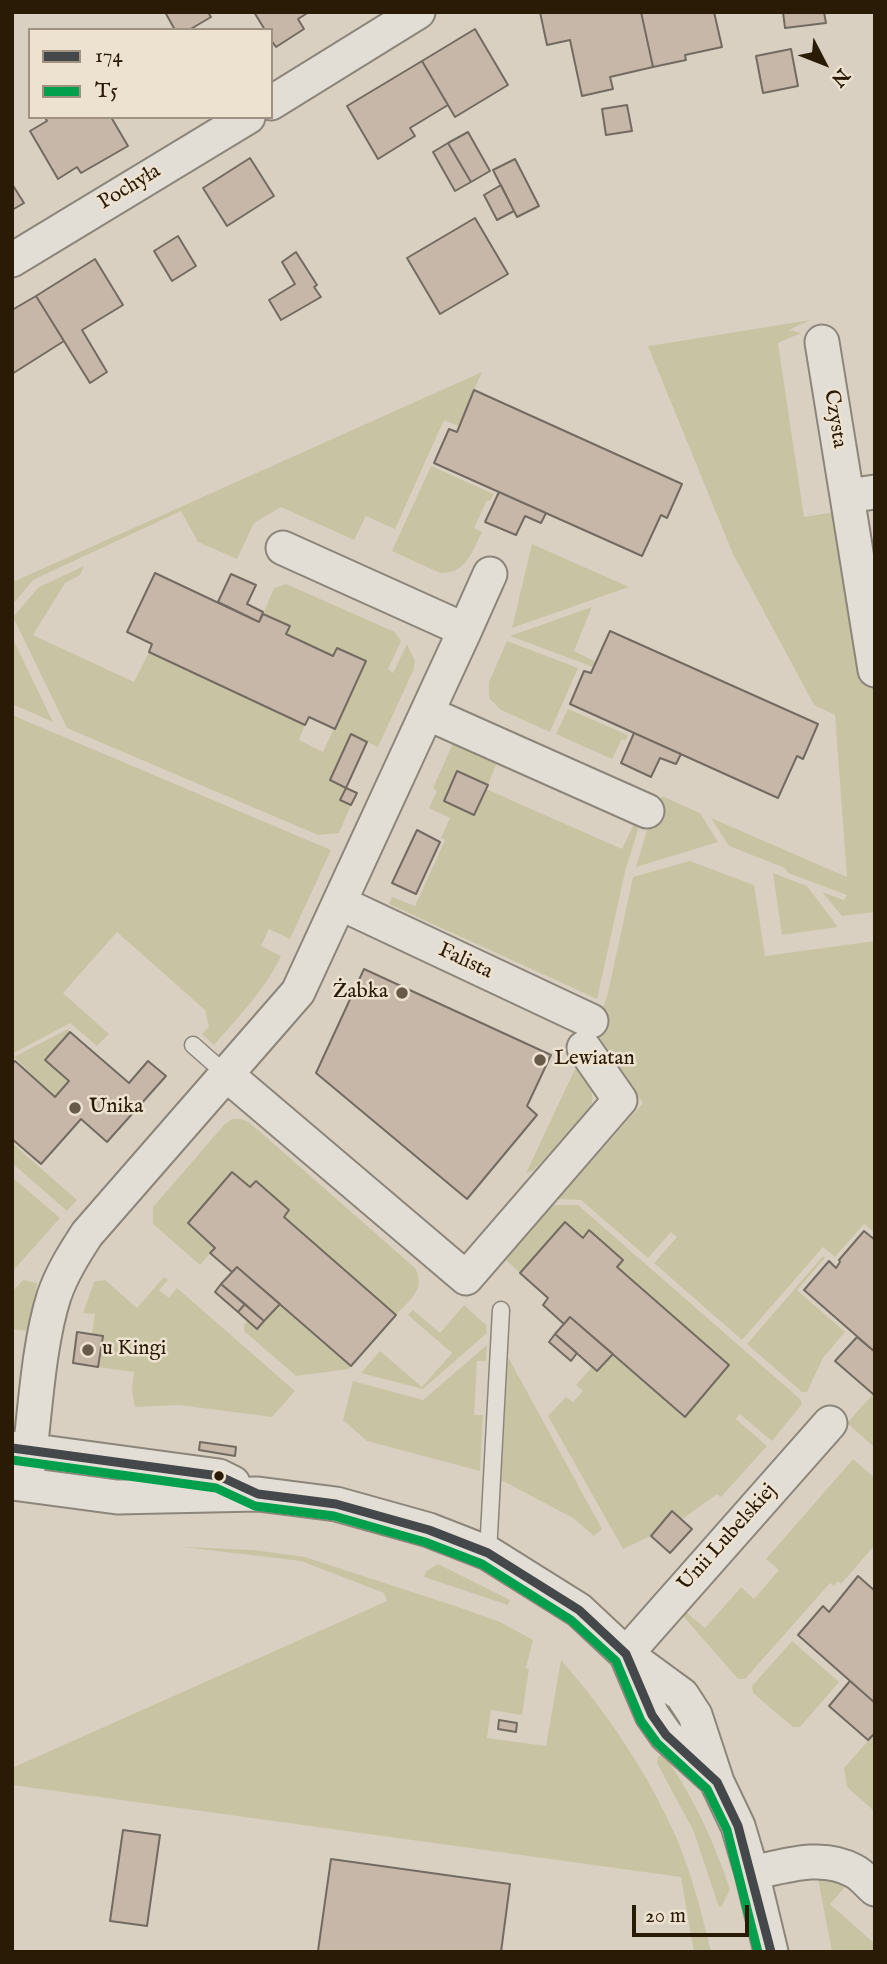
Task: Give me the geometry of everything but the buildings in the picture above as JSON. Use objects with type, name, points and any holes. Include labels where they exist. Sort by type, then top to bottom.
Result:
[{"type":"street","points":[[273,102],[418,12]]},
{"type":"street","name":"Pochyła","points":[[12,260],[245,119]]},
{"type":"street","name":"Czysta","points":[[822,342],[861,494],[875,670]]},
{"type":"street","points":[[283,548],[465,630]]},
{"type":"street","points":[[490,573],[298,992],[87,1234],[68,1265],[53,1298],[21,1462],[219,1476],[258,1494],[336,1504],[429,1530],[488,1553],[579,1610],[626,1654],[653,1715],[666,1735],[717,1782],[738,1826],[771,1952]]},
{"type":"street","points":[[427,713],[647,811]]},
{"type":"street","name":"Falista","points":[[227,1075],[466,1278],[620,1100],[588,1035],[340,903]]},
{"type":"street","name":"Unii Lubelskiej","points":[[626,1654],[830,1423]]},
{"type":"street","points":[[752,1873],[805,1863],[831,1862],[856,1871],[875,1889]]},
{"type":"lane","points":[[193,1045],[227,1075]]},
{"type":"lane","points":[[488,1553],[500,1310]]},
{"type":"shaded area","points":[[811,320],[789,330],[801,333],[778,343],[804,517],[835,512],[860,680],[875,678],[875,912],[842,916],[822,892],[844,900],[847,895],[788,873],[785,868],[729,846],[711,818],[847,877],[835,715],[814,705],[733,554],[648,346]]},
{"type":"shaded area","points":[[482,372],[458,426],[444,420],[395,529],[366,516],[354,540],[281,507],[254,523],[237,559],[198,542],[181,511],[33,580],[12,605],[12,576],[15,581]]},
{"type":"shaded area","points":[[431,466],[494,494],[490,501],[487,500],[474,528],[482,532],[471,554],[462,566],[449,572],[440,573],[392,551]]},
{"type":"shaded area","points":[[532,544],[629,587],[512,628]]},
{"type":"shaded area","points":[[84,566],[80,575],[65,583],[33,635],[134,682],[149,652],[305,725],[299,740],[323,752],[365,661],[333,656],[286,634],[289,626],[263,614],[274,588],[286,584],[395,632],[401,641],[388,669],[393,673],[407,644],[415,661],[413,671],[378,747],[352,735],[346,788],[340,800],[351,805],[339,833],[318,835],[67,728],[13,617],[39,587]]},
{"type":"shaded area","points":[[592,607],[574,651],[596,662],[593,667],[510,636]]},
{"type":"shaded area","points":[[12,637],[53,722],[12,704]]},
{"type":"shaded area","points":[[507,641],[578,668],[550,732],[501,710],[489,698],[489,682]]},
{"type":"shaded area","points":[[568,709],[628,735],[625,741],[622,739],[612,759],[556,734]]},
{"type":"shaded area","points":[[12,715],[331,850],[290,939],[269,929],[261,946],[281,956],[275,968],[214,1045],[202,1034],[209,1027],[205,1010],[117,932],[63,993],[109,1034],[97,1046],[70,1023],[12,1054]]},
{"type":"shaded area","points":[[454,741],[497,762],[488,785],[457,771],[474,815],[486,789],[622,849],[634,824],[639,826],[625,872],[597,999],[389,904],[392,897],[415,906],[445,840],[441,838],[450,818],[429,808],[437,791],[433,788]]},
{"type":"shaded area","points":[[662,796],[700,813],[718,842],[636,867],[647,830]]},
{"type":"shaded area","points":[[690,861],[754,885],[765,956],[875,941],[875,1233],[864,1224],[835,1257],[823,1247],[742,1340],[654,1263],[677,1237],[671,1232],[648,1258],[581,1200],[558,1199],[643,1103],[594,1029],[607,997],[633,877]]},
{"type":"shaded area","points":[[773,873],[807,886],[838,927],[782,935]]},
{"type":"shaded area","points":[[68,1029],[70,1032],[45,1060],[69,1081],[55,1097],[14,1057]]},
{"type":"shaded area","points":[[576,1067],[591,1091],[590,1108],[534,1170],[526,1173]]},
{"type":"shaded area","points":[[232,1119],[249,1122],[415,1268],[418,1288],[396,1315],[284,1217],[289,1209],[256,1181],[250,1187],[232,1172],[188,1223],[215,1248],[200,1265],[153,1224],[153,1207]]},
{"type":"shaded area","points":[[12,1143],[77,1200],[67,1211],[12,1163]]},
{"type":"shaded area","points":[[12,1177],[60,1218],[12,1272]]},
{"type":"shaded area","points":[[553,1205],[578,1205],[800,1399],[802,1404],[772,1441],[740,1414],[736,1419],[767,1446],[721,1497],[717,1494],[681,1520],[672,1512],[651,1536],[623,1549],[548,1416],[566,1397],[573,1402],[583,1391],[576,1385],[592,1367],[613,1354],[685,1416],[729,1365],[617,1267],[589,1231],[583,1238],[565,1222],[520,1273],[505,1259]]},
{"type":"shaded area","points":[[823,1256],[825,1258],[797,1290],[845,1332],[823,1358],[807,1392],[802,1392],[747,1344]]},
{"type":"shaded area","points":[[164,1277],[168,1280],[159,1290],[169,1298],[177,1288],[295,1391],[272,1417],[179,1405],[135,1407],[132,1390],[134,1372],[98,1367],[102,1336],[92,1334],[95,1314],[83,1313],[94,1282],[105,1280],[137,1308]]},
{"type":"shaded area","points":[[23,1280],[37,1283],[29,1331],[12,1329],[12,1292]]},
{"type":"shaded area","points":[[280,1304],[351,1366],[349,1369],[296,1376],[244,1331],[244,1325],[254,1312],[265,1321]]},
{"type":"shaded area","points":[[464,1305],[486,1325],[487,1333],[423,1389],[361,1373],[380,1351],[422,1387],[452,1353],[408,1315],[413,1310],[440,1333]]},
{"type":"shaded area","points":[[487,1345],[486,1361],[477,1361],[474,1415],[483,1415],[480,1471],[367,1441],[343,1420],[353,1381],[423,1400]]},
{"type":"shaded area","points":[[508,1357],[602,1529],[594,1536],[573,1518],[501,1480]]},
{"type":"shaded area","points":[[875,1392],[875,1448],[847,1423]]},
{"type":"shaded area","points":[[853,1459],[875,1478],[875,1545],[841,1584],[838,1581],[834,1586],[830,1583],[745,1679],[738,1679],[683,1616],[686,1612],[705,1628],[741,1587],[754,1599],[779,1570],[766,1559]]},
{"type":"shaded area","points":[[183,1547],[254,1550],[305,1557],[500,1622],[533,1640],[526,1668],[529,1669],[522,1715],[491,1710],[487,1738],[546,1746],[561,1660],[595,1701],[654,1791],[687,1867],[711,1952],[694,1952],[681,1877],[12,1785],[12,1768],[387,1601],[384,1593],[301,1561]]},
{"type":"shaded area","points":[[438,1564],[510,1600],[508,1605],[424,1577],[426,1571]]},
{"type":"shaded area","points":[[792,1641],[839,1682],[800,1727],[793,1727],[753,1693],[752,1686]]},
{"type":"shaded area","points":[[875,1733],[875,1812],[847,1787],[844,1768]]},
{"type":"shaded area","points":[[663,1753],[693,1802],[723,1870],[730,1889],[722,1906],[719,1907],[694,1832],[657,1763],[658,1757]]},
{"type":"shaded area","points":[[818,1879],[840,1881],[846,1886],[830,1904],[875,1944],[875,1952],[832,1952]]},
{"type":"transit line","name":"174","points":[[12,1448],[219,1476],[258,1494],[336,1504],[429,1530],[488,1553],[579,1610],[626,1654],[652,1715],[666,1735],[717,1782],[738,1826],[771,1952]]},
{"type":"transit line","name":"T5","points":[[12,1460],[216,1488],[255,1506],[334,1516],[425,1542],[482,1564],[571,1620],[616,1661],[641,1721],[657,1743],[707,1789],[727,1830],[758,1952]]},
{"type":"place","name":"Żabka","points":[[402,993]]},
{"type":"place","name":"Lewiatan","points":[[540,1060]]},
{"type":"place","name":"Unika","points":[[75,1108]]},
{"type":"place","name":"u Kingi","points":[[88,1350]]}]
